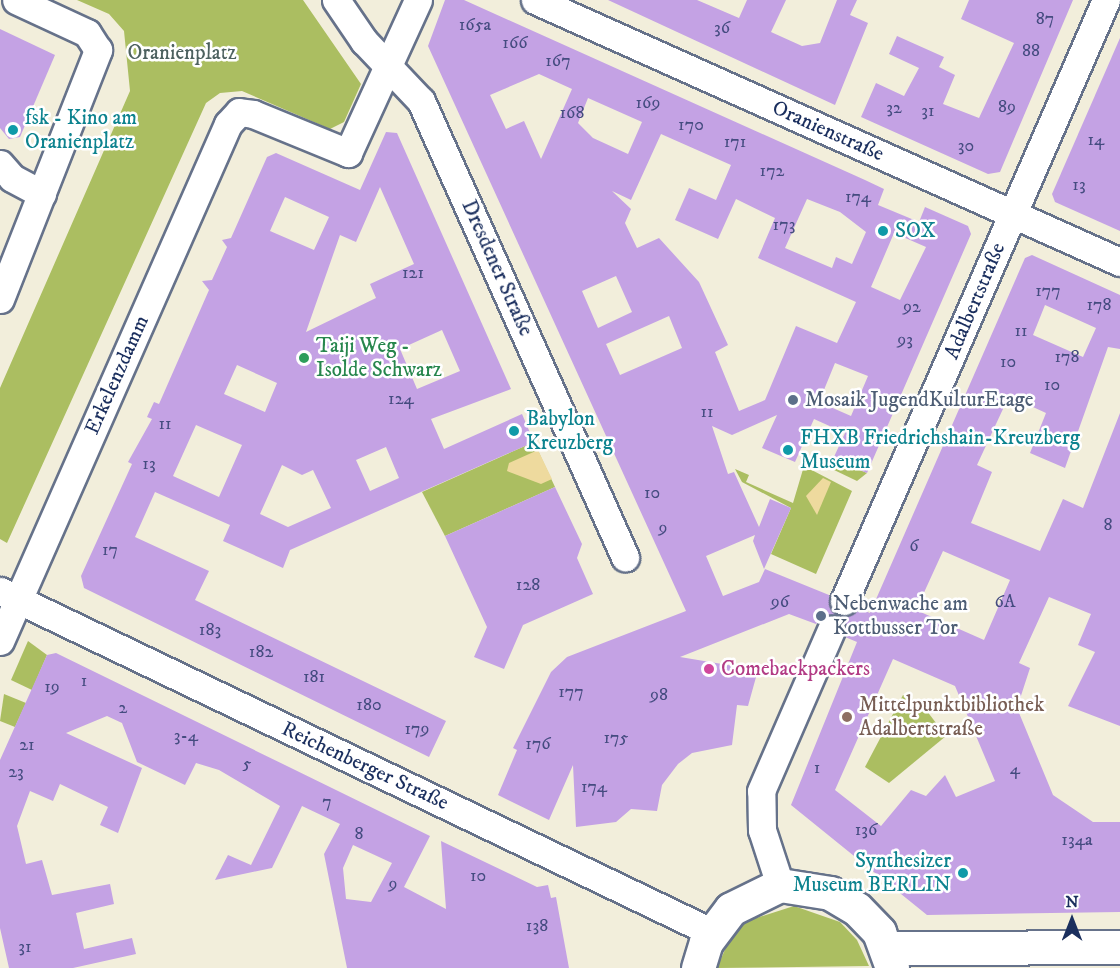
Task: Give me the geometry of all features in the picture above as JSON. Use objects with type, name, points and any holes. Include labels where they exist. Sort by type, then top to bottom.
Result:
[{"type":"main road","points":[[699,955],[747,896],[780,885],[844,900],[869,920],[890,958],[1000,959],[1120,947]]},
{"type":"street","points":[[0,299],[98,50],[87,33],[16,0]]},
{"type":"street","name":"Dresdener Straße","points":[[336,0],[388,66],[421,101],[625,557]]},
{"type":"street","points":[[388,66],[418,0]]},
{"type":"street","name":"Oranienstraße","points":[[535,0],[1120,262]]},
{"type":"street","name":"Adalbertstraße","points":[[844,601],[1106,0]]},
{"type":"street","name":"Erkelenzdamm","points":[[0,641],[9,595],[228,124],[238,112],[348,153],[388,66]]},
{"type":"street","points":[[0,164],[12,178],[42,194]]},
{"type":"street","name":"Reichenberger Straße","points":[[9,595],[462,812],[699,955]]},
{"type":"street","points":[[780,885],[762,830],[761,791],[831,630]]},
{"type":"green space","name":"Oranienplatz","points":[[77,0],[303,0],[361,84],[344,122],[330,129],[242,91],[220,93],[206,103],[7,543],[0,539],[0,388],[130,91],[124,31],[109,14]]},
{"type":"green space","points":[[534,442],[555,487],[445,536],[422,492]]},
{"type":"green space","points":[[833,459],[867,473],[857,481],[832,469]]},
{"type":"green space","points":[[804,466],[852,491],[816,574],[771,554],[791,508],[742,482],[735,469],[749,475],[746,482],[793,503]]},
{"type":"green space","points":[[28,641],[47,655],[32,690],[11,680]]},
{"type":"green space","points":[[4,694],[26,703],[15,727],[0,721]]},
{"type":"green space","points":[[903,695],[920,702],[946,736],[889,783],[865,767]]},
{"type":"green space","points":[[794,906],[840,922],[857,940],[869,966],[717,968],[730,938],[747,921]]},
{"type":"sand","points":[[538,450],[552,479],[541,484],[507,471],[509,463]]},
{"type":"sand","points":[[823,478],[831,482],[817,515],[806,496]]},
{"type":"building","points":[[445,0],[464,0],[884,189],[878,205],[919,222],[925,207],[968,226],[971,234],[867,473],[833,459],[845,433],[814,419],[795,462],[762,448],[777,415],[732,435],[712,426],[728,474],[734,472],[759,527],[770,499],[791,508],[764,569],[753,541],[755,535],[706,556],[723,596],[759,582],[765,569],[829,595],[831,610],[837,615],[822,617],[816,624],[789,614],[680,657],[758,670],[748,706],[737,705],[732,745],[692,753],[678,764],[662,785],[657,811],[631,809],[616,822],[576,827],[573,765],[549,820],[498,795],[517,750],[513,748],[551,672],[567,657],[686,611],[428,46]],"holes":[[[539,74],[572,89],[541,159],[524,121],[506,129],[490,95]],[[588,98],[642,122],[628,154],[593,138],[578,123]],[[661,134],[731,165],[716,200],[689,188],[675,220],[718,239],[736,199],[775,218],[758,258],[856,302],[837,343],[796,326],[765,400],[739,411],[715,352],[728,345],[699,282],[659,238],[637,248],[625,223],[631,209],[612,191],[631,200]],[[807,199],[840,212],[866,232],[852,264],[836,257],[832,268],[785,248]],[[894,233],[926,247],[900,300],[871,287]],[[616,276],[632,312],[598,328],[582,291]],[[669,316],[682,348],[620,375],[606,344]],[[835,363],[868,376],[851,416],[819,402]]]},
{"type":"building","points":[[608,0],[697,0],[739,18],[747,0],[786,0],[771,32],[802,46],[820,43],[837,0],[857,0],[850,15],[868,23],[835,105]]},
{"type":"building","points":[[969,0],[1073,0],[1000,172],[988,174],[861,117],[876,83],[904,96],[919,68],[889,54],[897,36],[944,57],[939,67],[955,75],[943,104],[979,118],[1014,43],[961,19]]},
{"type":"building","points":[[0,29],[55,55],[20,137],[9,139],[0,128]]},
{"type":"building","points":[[1120,38],[1120,231],[1055,202],[1052,194]]},
{"type":"building","points":[[386,132],[397,133],[511,389],[431,419],[444,449],[522,414],[534,442],[290,550],[283,568],[223,541],[230,525],[155,492],[135,537],[209,571],[195,600],[446,721],[429,757],[84,588],[81,576],[132,464],[128,462],[152,419],[147,417],[154,402],[159,404],[209,290],[202,281],[212,280],[227,247],[222,240],[231,238],[267,157],[276,153],[360,190]],"holes":[[[380,187],[414,264],[370,284],[376,298],[306,332],[340,235],[356,242]],[[285,197],[329,217],[314,250],[270,231]],[[442,330],[460,371],[417,389],[400,349]],[[237,365],[277,383],[265,412],[224,394]],[[196,425],[242,445],[219,497],[173,476]],[[386,447],[399,478],[370,491],[356,460]],[[282,465],[302,475],[313,470],[331,508],[288,527],[260,514]]]},
{"type":"building","points":[[1032,255],[1120,295],[1120,349],[1108,347],[1065,468],[1030,453],[1046,413],[1009,396],[977,465],[992,472],[971,523],[1040,551],[1063,499],[1083,508],[1120,413],[1120,726],[1068,706],[1095,652],[1078,645],[1091,614],[1049,597],[1019,663],[1030,668],[1017,708],[1053,795],[1093,822],[1120,822],[1120,912],[927,915],[791,805],[857,642],[845,637],[844,621],[838,616],[858,608],[870,613],[1025,258]],"holes":[[[1045,305],[1096,328],[1083,357],[1033,335]],[[943,551],[1010,580],[984,640],[916,610]],[[893,659],[955,686],[995,781],[956,797],[945,775],[926,796],[911,790],[881,826],[835,790]]]},
{"type":"building","points":[[555,487],[582,544],[577,558],[593,594],[523,625],[504,669],[474,657],[487,627],[445,536]]},
{"type":"building","points":[[56,653],[430,836],[404,887],[446,909],[441,841],[537,887],[548,885],[551,898],[556,897],[569,968],[347,968],[324,854],[340,824],[302,806],[272,868],[215,880],[228,855],[251,865],[280,806],[219,770],[196,763],[185,785],[137,762],[122,723],[107,716],[66,733],[142,768],[118,833],[100,825],[108,807],[60,784],[53,801],[30,791],[17,826],[26,864],[42,860],[52,895],[110,884],[114,904],[76,913],[84,949],[132,938],[136,954],[73,968],[9,968],[0,928],[0,760],[47,655]],"holes":[[[353,845],[392,863],[371,902],[346,899],[343,868]]]},
{"type":"place","name":"fsk - Kino am Oranienplatz","points":[[13,130]]},
{"type":"place","name":"SOX","points":[[883,231]]},
{"type":"place","name":"Taiji Weg - Isolde Schwarz","points":[[304,358]]},
{"type":"place","name":"Mosaik JugendKulturEtage","points":[[793,400]]},
{"type":"place","name":"Babylon Kreuzberg","points":[[514,431]]},
{"type":"place","name":"FHXB Friedrichshain-Kreuzberg Museum","points":[[788,450]]},
{"type":"place","name":"Nebenwache am Kottbusser Tor","points":[[821,616]]},
{"type":"place","name":"Comebackpackers","points":[[709,669]]},
{"type":"place","name":"Mittelpunktbibliothek Adalbertstraße","points":[[847,717]]},
{"type":"place","name":"Synthesizer Museum BERLIN","points":[[963,873]]}]
